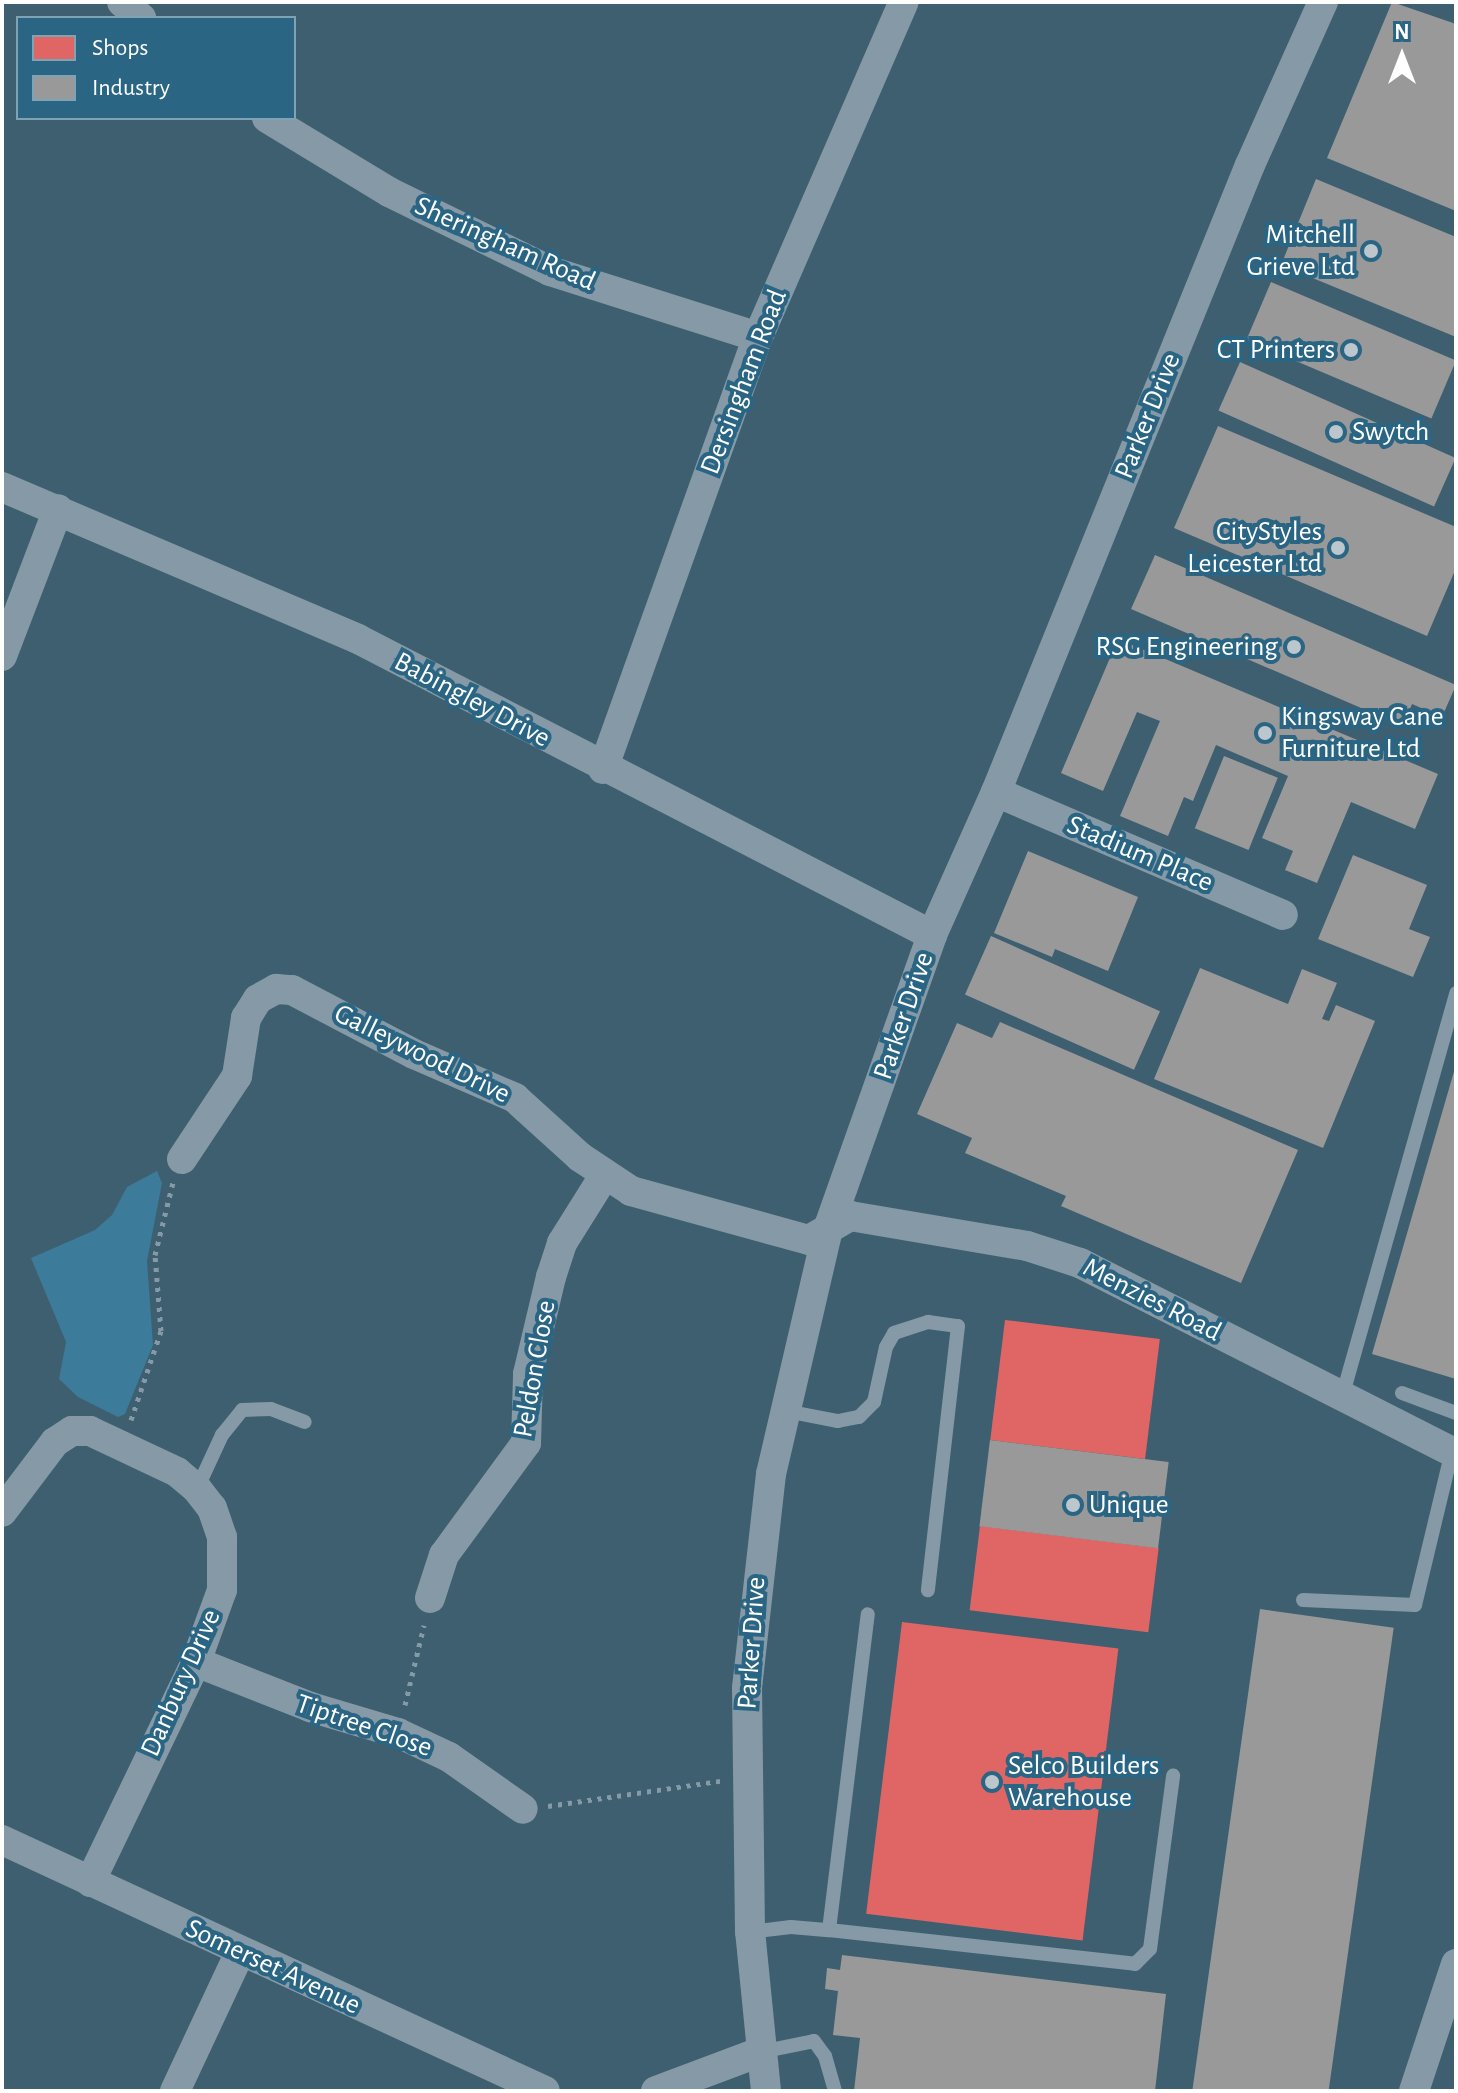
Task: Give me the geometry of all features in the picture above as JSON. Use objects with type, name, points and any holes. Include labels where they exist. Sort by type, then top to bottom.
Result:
[{"type":"street","points":[[122,2],[139,16]]},
{"type":"street","name":"Dersingham Road","points":[[603,769],[758,337],[904,2]]},
{"type":"street","name":"Parker Drive","points":[[766,2091],[750,1932],[744,1778],[756,1580],[786,1411],[828,1229],[932,935],[996,792],[1250,165],[1323,2]]},
{"type":"street","name":"Sheringham Road","points":[[270,120],[389,192],[550,271],[758,337]]},
{"type":"street","name":"Babingley Drive","points":[[2,487],[358,639],[603,769],[932,935]]},
{"type":"street","points":[[2,656],[58,509]]},
{"type":"street","name":"Stadium Place","points":[[996,792],[1283,915]]},
{"type":"street","name":"Galleywood Drive","points":[[182,1159],[237,1076],[246,1018],[258,999],[276,989],[292,990],[414,1054],[515,1098],[604,1176],[631,1191],[714,1217],[809,1240],[828,1229]]},
{"type":"street","name":"Peldon Close","points":[[430,1598],[444,1555],[526,1443],[528,1374],[551,1277],[562,1243],[604,1176]]},
{"type":"street","name":"Menzies Road","points":[[828,1229],[850,1216],[959,1232],[1067,1259],[1454,1453]]},
{"type":"street","name":"Danbury Drive","points":[[2,1512],[55,1442],[72,1431],[90,1431],[177,1472],[197,1489],[212,1508],[225,1563],[222,1590],[196,1662],[90,1882]]},
{"type":"street","name":"Tiptree Close","points":[[196,1662],[310,1707],[398,1733],[449,1757],[523,1809]]},
{"type":"street","name":"Somerset Avenue","points":[[2,1840],[545,2091]]},
{"type":"street","points":[[175,2091],[240,1952]]},
{"type":"street","points":[[1414,2091],[1456,1964]]},
{"type":"street","points":[[656,2091],[760,2052]]},
{"type":"lane","points":[[1342,1397],[1456,993]]},
{"type":"lane","points":[[786,1411],[838,1421],[859,1417],[874,1402],[886,1347],[894,1333],[928,1322],[958,1326],[928,1590]]},
{"type":"lane","points":[[1402,1393],[1456,1413]]},
{"type":"lane","points":[[197,1489],[222,1435],[242,1410],[271,1409],[305,1422]]},
{"type":"lane","points":[[1303,1600],[1415,1605],[1454,1453]]},
{"type":"lane","points":[[829,1930],[868,1614]]},
{"type":"lane","points":[[750,1932],[829,1930],[1135,1964],[1150,1949],[1173,1776]]},
{"type":"lane","points":[[760,2052],[814,2041],[825,2056],[835,2091]]},
{"type":"path","points":[[117,1443],[138,1407],[161,1331],[155,1255],[182,1159]]},
{"type":"path","points":[[398,1733],[430,1598]]},
{"type":"path","points":[[523,1809],[744,1778]]},
{"type":"shaded area","points":[[157,1171],[162,1183],[147,1261],[153,1345],[125,1414],[118,1417],[78,1397],[59,1379],[66,1342],[31,1258],[95,1230],[112,1215],[127,1187]]},
{"type":"building: Shops","points":[[1005,1320],[1160,1339],[1145,1459],[990,1440]]},
{"type":"building: Shops","points":[[980,1526],[1159,1548],[1148,1632],[970,1610]]},
{"type":"building: Shops","name":"Selco Builders Warehouse","points":[[902,1622],[1118,1649],[1083,1940],[866,1914]]},
{"type":"building: Industry","points":[[1392,2],[1456,24],[1456,211],[1327,158]]},
{"type":"building: Industry","name":"Mitchell Grieve Ltd","points":[[1316,179],[1456,237],[1456,337],[1281,265]]},
{"type":"building: Industry","name":"CT Printers","points":[[1271,282],[1456,361],[1431,419],[1246,340]]},
{"type":"building: Industry","name":"Swytch","points":[[1240,362],[1456,458],[1434,506],[1218,410]]},
{"type":"building: Industry","name":"CityStyles Leicester Ltd","points":[[1218,426],[1456,527],[1456,568],[1427,636],[1174,528]]},
{"type":"building: Industry","name":"RSG Engineering","points":[[1155,555],[1456,685],[1442,717],[1412,704],[1403,726],[1131,609]]},
{"type":"building: Industry","points":[[1118,639],[1438,774],[1415,829],[1351,802],[1317,883],[1285,870],[1293,851],[1262,838],[1288,776],[1216,745],[1193,801],[1184,797],[1168,836],[1120,816],[1160,721],[1137,712],[1103,791],[1061,773]]},
{"type":"building: Industry","points":[[1224,756],[1278,778],[1249,850],[1195,828]]},
{"type":"building: Industry","points":[[1028,851],[1138,897],[1108,971],[1055,949],[1052,957],[994,933]]},
{"type":"building: Industry","points":[[1353,855],[1427,885],[1409,929],[1430,937],[1413,977],[1318,939]]},
{"type":"building: Industry","points":[[991,936],[1160,1011],[1134,1070],[965,994]]},
{"type":"building: Industry","points":[[1200,968],[1288,1004],[1302,969],[1337,983],[1322,1019],[1329,1021],[1336,1005],[1375,1021],[1323,1148],[1154,1079]]},
{"type":"building: Industry","points":[[1000,1022],[1298,1150],[1241,1283],[1061,1206],[1066,1196],[965,1153],[972,1138],[917,1114],[957,1023],[992,1038]]},
{"type":"building: Industry","points":[[1456,1068],[1456,1379],[1372,1354]]},
{"type":"building: Industry","name":"Unique","points":[[990,1440],[1169,1462],[1158,1548],[979,1526]]},
{"type":"building: Industry","points":[[1260,1609],[1394,1628],[1329,2091],[1192,2091]]},
{"type":"building: Industry","points":[[842,1955],[1166,1994],[1155,2091],[854,2091],[860,2038],[833,2035],[838,1991],[825,1989],[827,1968],[840,1970]]},
{"type":"place","name":"Mitchell Grieve Ltd","points":[[1371,251]]},
{"type":"place","name":"CT Printers","points":[[1351,350]]},
{"type":"place","name":"Swytch","points":[[1336,432]]},
{"type":"place","name":"CityStyles Leicester Ltd","points":[[1338,548]]},
{"type":"place","name":"RSG Engineering","points":[[1294,647]]},
{"type":"place","name":"Kingsway Cane Furniture Ltd","points":[[1265,733]]},
{"type":"place","name":"Unique","points":[[1073,1505]]},
{"type":"place","name":"Selco Builders Warehouse","points":[[992,1782]]}]
